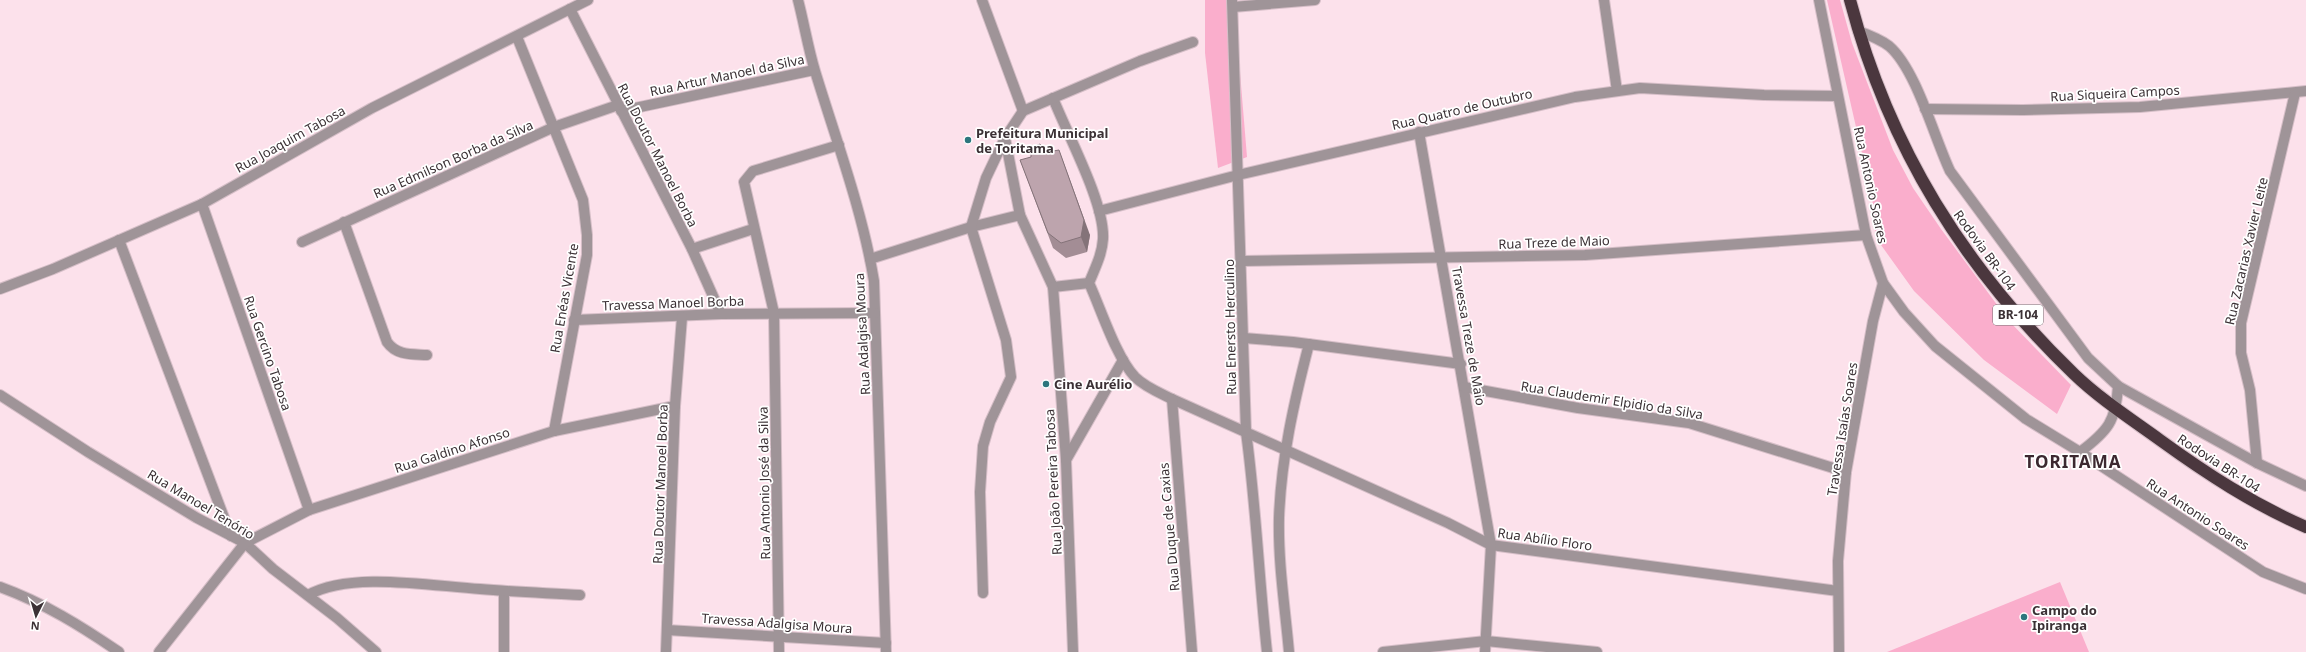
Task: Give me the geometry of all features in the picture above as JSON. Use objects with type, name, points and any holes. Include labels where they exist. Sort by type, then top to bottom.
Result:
[{"type":"highway","name":"Rodovia BR-104","points":[[1850,0],[1858,31],[1883,98],[1907,155],[1949,226],[2011,309],[2075,375],[2116,408],[2214,479],[2271,512],[2306,527]]},
{"type":"street","name":"Rua Joaquim Tabosa","points":[[0,289],[53,269],[202,204],[372,108],[517,37],[588,0]]},
{"type":"street","name":"Rua Adalgisa Moura","points":[[798,0],[814,70],[839,145],[870,259],[875,313],[886,648]]},
{"type":"street","points":[[982,0],[1023,111]]},
{"type":"street","points":[[1232,4],[1315,0]]},
{"type":"street","points":[[1604,0],[1617,91]]},
{"type":"street","name":"Rua Antonio Soares","points":[[1819,0],[1866,235],[1883,283],[1904,312],[1936,346],[2026,419],[2080,452],[2263,572],[2306,589]]},
{"type":"street","name":"Rua Enersto Herculino","points":[[1232,4],[1242,261],[1246,432],[1253,483],[1260,591],[1267,652]]},
{"type":"street","name":"Rua Doutor Manoel Borba","points":[[570,9],[692,249],[721,314]]},
{"type":"street","points":[[1858,31],[1888,45],[1897,54],[1904,64],[1925,109],[1950,171],[1966,195],[2088,358],[2118,386],[2257,463],[2306,486]]},
{"type":"street","name":"Rua Enéas Vicente","points":[[517,37],[583,200],[586,218],[587,255],[554,431]]},
{"type":"street","points":[[983,593],[980,492],[983,446],[990,422],[1011,377],[1006,340],[971,227],[986,178],[1005,138],[1023,111],[1140,61],[1193,42]]},
{"type":"street","name":"Rua Artur Manoel da Silva","points":[[620,108],[814,70]]},
{"type":"street","name":"Rua Quatro de Outubro","points":[[1100,211],[1238,175],[1419,132],[1575,98],[1617,91],[1640,88],[1669,88],[1764,95],[1837,96]]},
{"type":"street","name":"Rua Siqueira Campos","points":[[1925,109],[2023,110],[2140,107],[2306,91]]},
{"type":"street","name":"Rua Zacarias Xavier Leite","points":[[2257,463],[2250,390],[2241,353],[2242,323],[2295,93]]},
{"type":"street","points":[[1005,138],[1010,174],[1020,214],[1053,287],[1089,283],[1102,251],[1103,237],[1100,211],[1053,98]]},
{"type":"street","name":"Rua Edmilson Borba da Silva","points":[[302,242],[554,127],[620,108]]},
{"type":"street","name":"Travessa Treze de Maio","points":[[1419,132],[1491,545],[1485,652]]},
{"type":"street","points":[[774,313],[753,229],[744,182],[753,171],[839,145]]},
{"type":"street","name":"Rua Gercino Tabosa","points":[[202,204],[309,510]]},
{"type":"street","points":[[870,259],[971,227],[1020,214]]},
{"type":"street","points":[[344,222],[387,342],[392,348],[404,353],[427,354]]},
{"type":"street","points":[[692,249],[753,229]]},
{"type":"street","name":"Rua Treze de Maio","points":[[1242,261],[1585,255],[1866,235]]},
{"type":"street","points":[[119,240],[231,536]]},
{"type":"street","name":"Rua Abílio Floro","points":[[1089,283],[1123,360],[1135,377],[1172,399],[1448,523],[1491,545],[1838,591]]},
{"type":"street","name":"Travessa Isaías Soares","points":[[1839,652],[1838,591],[1846,472],[1873,321],[1883,283]]},
{"type":"street","name":"Rua João Pereira Tabosa","points":[[1053,287],[1066,460],[1073,652]]},
{"type":"street","name":"Rua Antonio José da Silva","points":[[774,313],[779,652]]},
{"type":"street","name":"Travessa Manoel Borba","points":[[574,320],[682,317],[721,314],[875,313]]},
{"type":"street","name":"Rua Doutor Manoel Borba","points":[[666,652],[675,406],[682,317]]},
{"type":"street","points":[[1244,338],[1309,344],[1460,364]]},
{"type":"street","points":[[1289,652],[1281,586],[1279,519],[1284,450],[1309,344]]},
{"type":"street","points":[[1066,460],[1123,360]]},
{"type":"street","points":[[2080,452],[2097,439],[2107,428],[2116,408],[2118,386]]},
{"type":"street","name":"Rua Claudemir Elpidio da Silva","points":[[1464,387],[1578,408],[1688,423],[1846,472]]},
{"type":"street","name":"Rua Manoel Tenório","points":[[0,395],[88,452],[197,518],[245,543],[273,569],[308,595],[376,652]]},
{"type":"street","name":"Rua Duque de Caxias","points":[[1172,399],[1192,652]]},
{"type":"street","name":"Rua Galdino Afonso","points":[[245,543],[309,510],[554,431],[675,406]]},
{"type":"street","points":[[159,652],[245,543]]},
{"type":"street","points":[[308,595],[327,586],[347,583],[400,583],[580,595]]},
{"type":"street","points":[[0,587],[32,599],[71,620],[119,652]]},
{"type":"street","points":[[504,591],[504,652]]},
{"type":"street","name":"Travessa Adalgisa Moura","points":[[667,630],[779,636],[886,648]]},
{"type":"street","points":[[1383,652],[1486,641],[1597,652]]},
{"type":"shaded area","points":[[1205,0],[1234,0],[1247,157],[1218,168],[1205,53]]},
{"type":"shaded area","points":[[1827,0],[1840,0],[1852,43],[1893,150],[1913,188],[1941,229],[2009,321],[2071,385],[2057,414],[1984,360],[1914,291],[1876,238],[1872,197]]},
{"type":"shaded area","name":"Campo do Ipiranga","points":[[2060,582],[2089,652],[1887,652]]},
{"type":"building","points":[[1040,144],[1047,152],[1059,150],[1084,220],[1081,237],[1061,243],[1048,233],[1020,160],[1031,157],[1031,148]]},
{"type":"place","name":"Prefeitura Municipal de Toritama","points":[[968,140]]},
{"type":"place","name":"Cine Aurélio","points":[[1046,384]]},
{"type":"place","name":"Campo do Ipiranga","points":[[2024,617]]},
{"type":"district","name":"TORITAMA","points":[[2073,462]]}]
